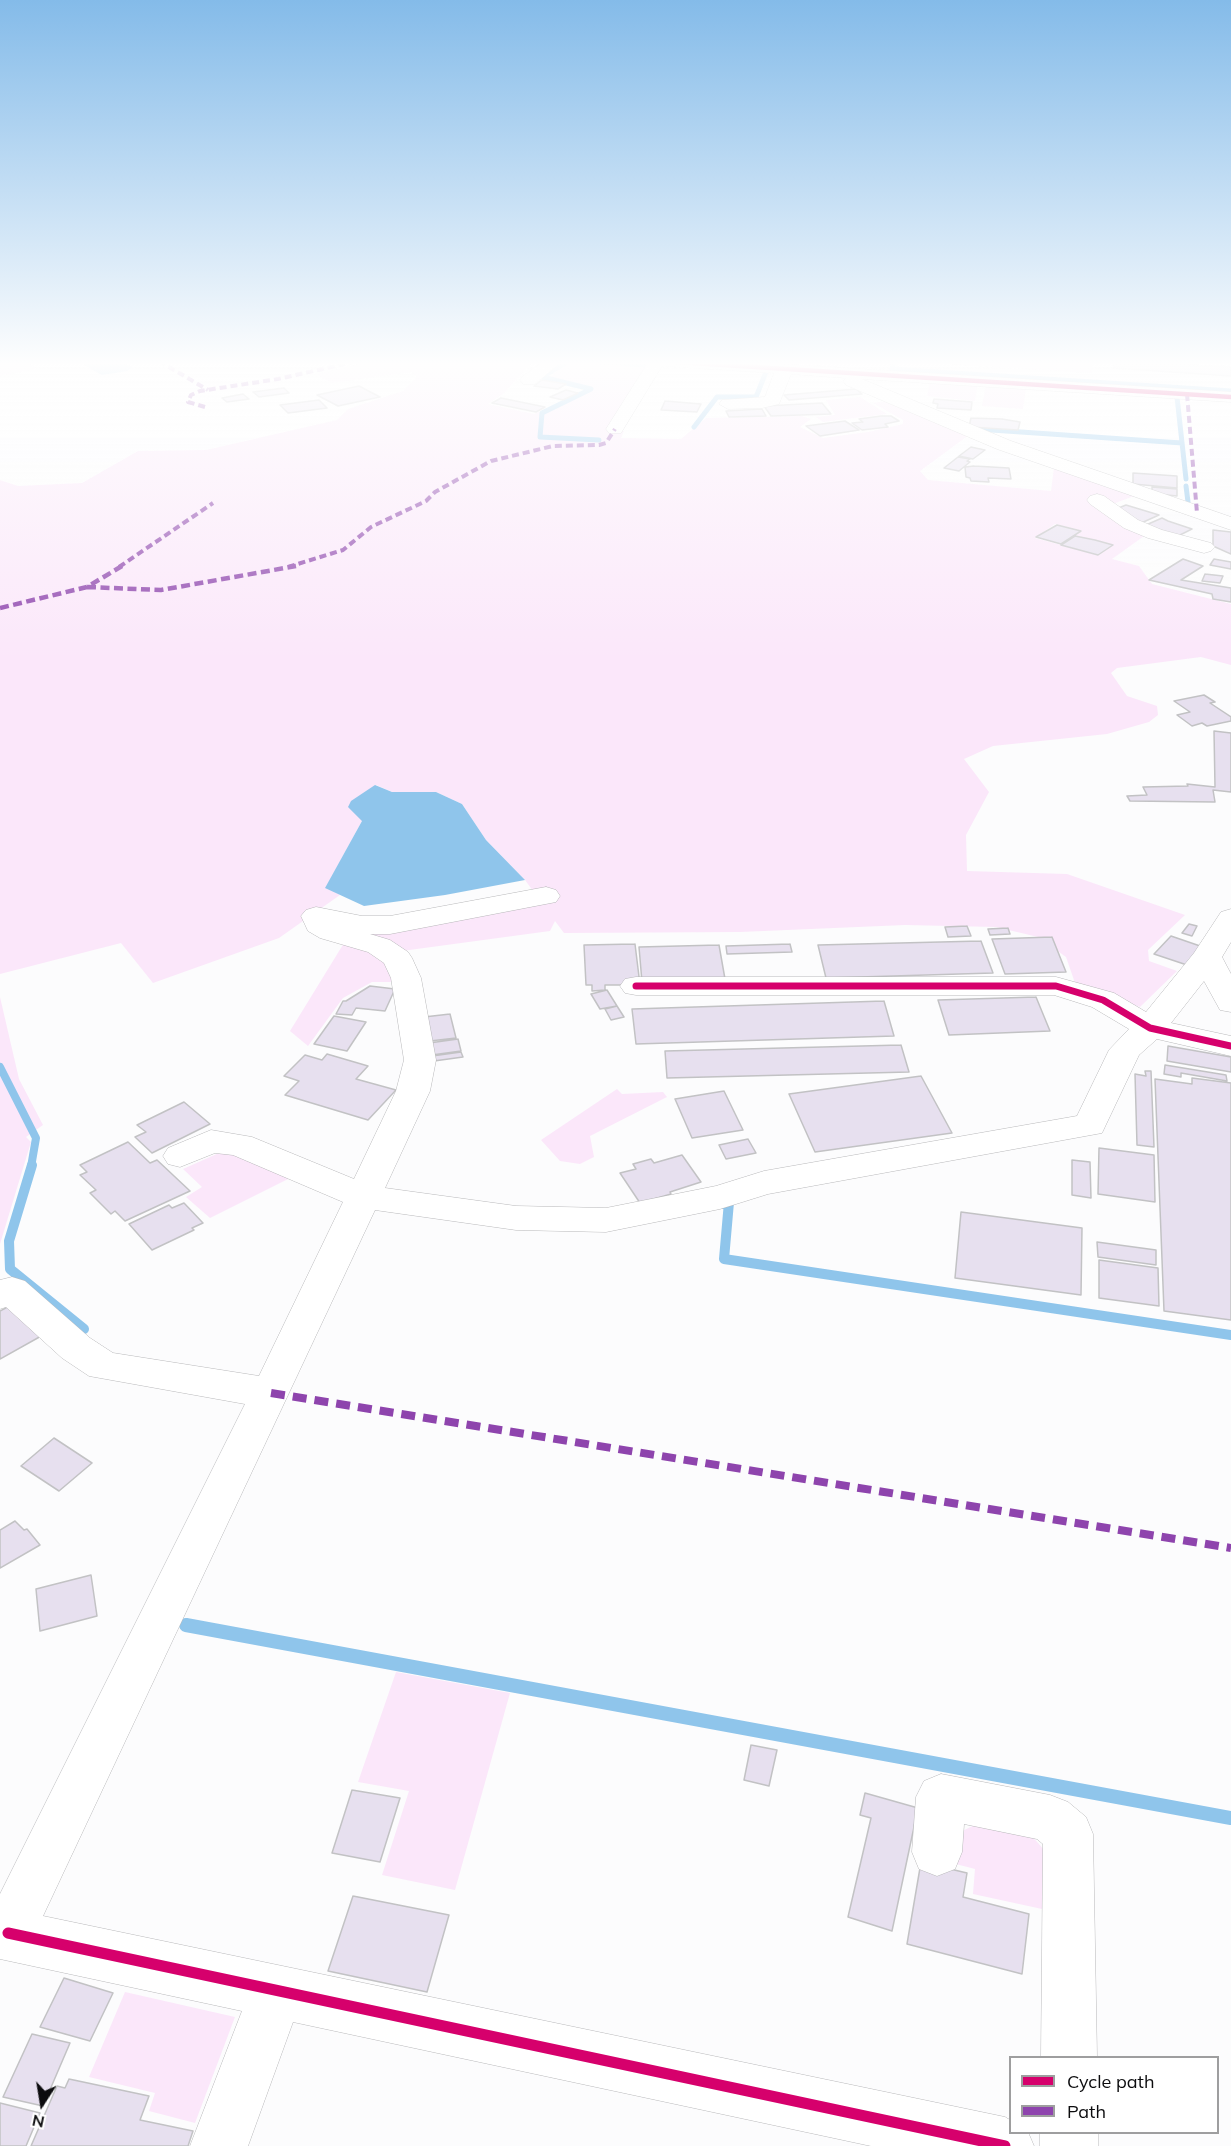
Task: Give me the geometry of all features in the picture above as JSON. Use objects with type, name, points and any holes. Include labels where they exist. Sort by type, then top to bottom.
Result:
[{"type":"street","points":[[1054,461],[1231,524]]},
{"type":"street","points":[[1097,500],[1131,524],[1155,534],[1213,550],[1197,513]]},
{"type":"street","points":[[546,896],[390,925],[362,925],[316,916],[318,925],[331,932],[379,946],[397,958],[406,978],[420,1060],[413,1091],[271,1394],[4,1933],[1005,2146]]},
{"type":"street","points":[[180,1156],[211,1141],[240,1145],[365,1197],[516,1218],[606,1220],[720,1197],[765,1183],[1090,1125],[1125,1050],[1150,1028],[1208,957],[1231,918]]},
{"type":"street","points":[[1208,957],[1231,1003]]},
{"type":"street","points":[[636,986],[1056,986],[1103,1000],[1150,1028],[1231,1046]]},
{"type":"street","points":[[0,1296],[12,1290],[76,1348],[103,1366],[271,1394]]},
{"type":"street","points":[[937,1852],[941,1797],[1050,1818],[1068,1834],[1069,2056]]},
{"type":"street","points":[[219,2146],[276,1990]]},
{"type":"shaded area","points":[[120,461],[933,461],[920,471],[928,480],[1051,491],[1054,467],[1134,496],[1105,507],[1147,534],[1112,559],[1139,566],[1152,584],[1231,604],[1231,665],[1201,657],[1117,668],[1111,673],[1127,696],[1157,706],[1158,715],[1149,722],[1107,734],[993,746],[964,759],[989,792],[966,835],[967,871],[1067,874],[1185,915],[1148,950],[1149,961],[1177,971],[1140,1007],[1075,983],[1066,957],[1038,937],[996,927],[905,925],[740,932],[564,933],[555,921],[550,931],[402,951],[343,932],[539,899],[525,880],[486,840],[462,804],[436,792],[392,792],[376,785],[362,821],[326,887],[340,895],[279,938],[153,983],[121,943],[0,974],[0,480],[18,486],[82,483]],"holes":[[[1055,524],[1082,531],[1075,536],[1113,545],[1099,555],[1035,538]]]},
{"type":"shaded area","points":[[344,943],[370,948],[383,958],[395,982],[372,982],[343,998],[308,1046],[290,1031]]},
{"type":"shaded area","points":[[0,997],[19,1079],[43,1125],[26,1137],[31,1142],[0,1244]]},
{"type":"shaded area","points":[[617,1089],[622,1094],[663,1092],[667,1097],[590,1136],[594,1157],[580,1164],[560,1161],[541,1140]]},
{"type":"shaded area","points":[[219,1153],[239,1154],[290,1178],[210,1218],[186,1197],[202,1187],[183,1169]]},
{"type":"shaded area","points":[[396,1672],[510,1693],[455,1890],[382,1875],[409,1791],[358,1782]]},
{"type":"shaded area","points":[[981,1822],[1031,1835],[1045,1851],[1042,1909],[973,1894],[975,1869],[952,1863],[956,1834]]},
{"type":"shaded area","points":[[125,1992],[235,2017],[195,2123],[149,2111],[155,2093],[89,2077]]},
{"type":"water","points":[[375,785],[392,792],[436,792],[462,804],[486,840],[525,880],[445,895],[364,906],[325,888],[362,821],[348,807],[351,801]]},
{"type":"building","points":[[953,461],[970,462],[959,471],[944,468]]},
{"type":"building","points":[[965,467],[1009,468],[1011,479],[988,478],[989,482],[971,481],[966,477]]},
{"type":"building","points":[[1133,473],[1177,476],[1177,488],[1133,484]]},
{"type":"building","points":[[1152,487],[1177,489],[1177,496],[1152,492]]},
{"type":"building","points":[[1126,505],[1159,515],[1139,524],[1116,509]]},
{"type":"building","points":[[1162,518],[1192,529],[1178,536],[1146,525]]},
{"type":"building","points":[[1057,525],[1081,531],[1061,544],[1036,537]]},
{"type":"building","points":[[1213,530],[1231,532],[1231,554],[1213,546]]},
{"type":"building","points":[[1075,536],[1113,545],[1098,555],[1061,545]]},
{"type":"building","points":[[1183,559],[1203,566],[1181,580],[1231,588],[1231,602],[1213,599],[1212,594],[1149,580]]},
{"type":"building","points":[[1214,559],[1231,562],[1231,569],[1210,565]]},
{"type":"building","points":[[1205,574],[1223,576],[1220,583],[1202,581]]},
{"type":"building","points":[[1204,695],[1215,702],[1210,703],[1231,717],[1231,721],[1207,726],[1202,723],[1192,726],[1177,715],[1190,712],[1174,701]]},
{"type":"building","points":[[1214,731],[1231,733],[1231,792],[1213,790],[1215,802],[1130,801],[1127,796],[1147,795],[1143,787],[1188,786],[1187,784],[1215,787]]},
{"type":"building","points":[[1189,924],[1197,926],[1192,936],[1182,933]]},
{"type":"building","points":[[967,926],[971,936],[948,937],[945,927]]},
{"type":"building","points":[[1008,928],[1010,934],[990,935],[988,929]]},
{"type":"building","points":[[1171,936],[1203,947],[1187,965],[1154,954]]},
{"type":"building","points":[[1052,937],[1066,972],[1005,974],[992,939]]},
{"type":"building","points":[[981,941],[993,973],[826,978],[818,945]]},
{"type":"building","points":[[635,944],[640,985],[605,985],[605,990],[592,991],[592,985],[586,985],[584,945]]},
{"type":"building","points":[[790,944],[792,952],[727,954],[726,946]]},
{"type":"building","points":[[719,945],[725,979],[642,982],[639,947]]},
{"type":"building","points":[[370,986],[395,989],[385,1011],[356,1008],[352,1015],[336,1014],[343,1001]]},
{"type":"building","points":[[607,990],[617,1006],[600,1009],[591,994]]},
{"type":"building","points":[[1036,997],[1050,1031],[949,1035],[938,1000]]},
{"type":"building","points":[[884,1001],[894,1036],[636,1044],[632,1009]]},
{"type":"building","points":[[617,1006],[624,1017],[611,1020],[605,1009]]},
{"type":"building","points":[[450,1014],[456,1038],[430,1041],[424,1017]]},
{"type":"building","points":[[334,1016],[366,1022],[347,1051],[314,1044]]},
{"type":"building","points":[[458,1039],[461,1051],[432,1055],[429,1043]]},
{"type":"building","points":[[901,1045],[909,1072],[667,1078],[665,1051]]},
{"type":"building","points":[[1168,1046],[1231,1057],[1231,1072],[1167,1061]]},
{"type":"building","points":[[461,1052],[463,1057],[434,1061],[432,1056]]},
{"type":"building","points":[[327,1054],[368,1066],[356,1079],[396,1090],[368,1120],[285,1095],[299,1081],[284,1076],[305,1055],[322,1060]]},
{"type":"building","points":[[1165,1065],[1226,1075],[1227,1081],[1181,1073],[1181,1077],[1164,1074]]},
{"type":"building","points":[[1145,1071],[1151,1071],[1154,1147],[1137,1145],[1135,1074],[1146,1076]]},
{"type":"building","points":[[921,1076],[952,1133],[815,1152],[789,1094]]},
{"type":"building","points":[[1192,1078],[1231,1083],[1231,1320],[1164,1311],[1155,1079],[1192,1084]]},
{"type":"building","points":[[724,1091],[743,1130],[692,1138],[675,1099]]},
{"type":"building","points":[[184,1102],[210,1124],[152,1153],[135,1137],[146,1132],[137,1125]]},
{"type":"building","points":[[748,1139],[756,1153],[726,1159],[719,1145]]},
{"type":"building","points":[[128,1142],[150,1163],[157,1160],[190,1191],[125,1221],[115,1211],[111,1214],[90,1193],[96,1190],[80,1175],[87,1172],[80,1165]]},
{"type":"building","points":[[1099,1148],[1154,1155],[1155,1202],[1098,1194]]},
{"type":"building","points":[[682,1155],[701,1182],[640,1203],[620,1173],[636,1169],[633,1164],[651,1159],[654,1163]]},
{"type":"building","points":[[1072,1160],[1090,1162],[1091,1198],[1072,1195]]},
{"type":"building","points":[[184,1203],[203,1223],[192,1228],[194,1230],[152,1250],[129,1224],[169,1205],[172,1208]]},
{"type":"building","points":[[961,1212],[1082,1228],[1081,1295],[955,1278]]},
{"type":"building","points":[[1097,1242],[1156,1250],[1156,1265],[1098,1257]]},
{"type":"building","points":[[1099,1260],[1158,1268],[1159,1306],[1099,1298]]},
{"type":"building","points":[[13,1304],[43,1335],[0,1359],[0,1311]]},
{"type":"building","points":[[54,1438],[92,1463],[59,1491],[21,1466]]},
{"type":"building","points":[[15,1521],[24,1530],[27,1529],[40,1545],[0,1568],[0,1530]]},
{"type":"building","points":[[91,1575],[97,1616],[40,1631],[36,1589]]},
{"type":"building","points":[[751,1745],[777,1750],[769,1786],[744,1780]]},
{"type":"building","points":[[352,1790],[400,1798],[380,1862],[332,1853]]},
{"type":"building","points":[[865,1793],[918,1808],[892,1931],[848,1917],[871,1818],[860,1815]]},
{"type":"building","points":[[921,1862],[967,1873],[963,1897],[1029,1914],[1022,1974],[907,1944]]},
{"type":"building","points":[[353,1896],[449,1915],[427,1992],[328,1971]]},
{"type":"building","points":[[64,1978],[113,1993],[90,2041],[40,2027]]},
{"type":"building","points":[[32,2034],[70,2043],[43,2106],[3,2097]]},
{"type":"building","points":[[69,2079],[149,2096],[140,2120],[193,2131],[188,2146],[31,2146],[57,2086],[65,2088]]},
{"type":"building","points":[[0,2103],[40,2113],[26,2146],[0,2146]]},
{"type":"waterway","points":[[1184,461],[1186,479]]},
{"type":"waterway","points":[[1186,486],[1188,502]]},
{"type":"waterway","points":[[0,1067],[36,1138],[31,1167]]},
{"type":"waterway","points":[[32,1165],[9,1241],[10,1269],[84,1329]]},
{"type":"waterway","points":[[722,1204],[729,1202],[724,1259],[1231,1335]]},
{"type":"waterway","points":[[186,1625],[1231,1818]]},
{"type":"marked path","points":[[87,587],[161,590],[295,566],[343,550],[371,527],[426,501],[435,492],[491,461]]},
{"type":"marked path","points":[[1193,461],[1197,513]]},
{"type":"marked path","points":[[0,608],[87,587],[141,554],[213,503]]},
{"type":"marked path","points":[[271,1393],[1231,1548]]},
{"type":"cycle path","points":[[636,986],[1056,986],[1103,1000],[1150,1028],[1231,1046]]},
{"type":"cycle path","points":[[8,1933],[1005,2146]]}]
